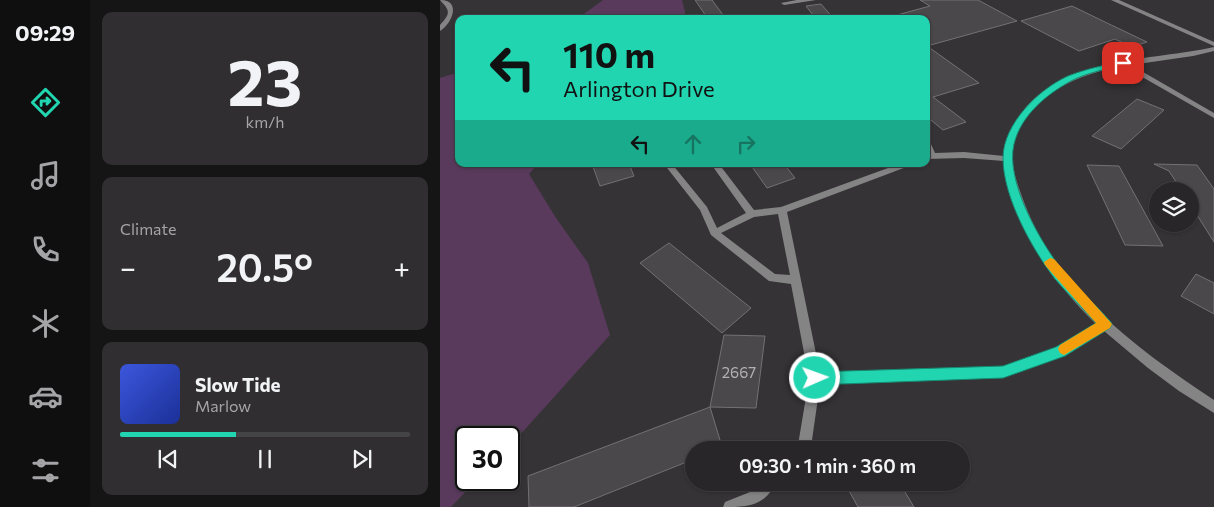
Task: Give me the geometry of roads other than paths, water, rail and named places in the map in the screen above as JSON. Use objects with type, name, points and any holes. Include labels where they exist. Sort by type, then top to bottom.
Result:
[{"type":"street","points":[[440,29],[449,19],[451,10],[442,0]]},
{"type":"street","points":[[784,3],[812,0]]},
{"type":"street","points":[[1114,0],[1214,44]]},
{"type":"street","points":[[1214,49],[1187,56],[1123,63],[1089,71],[1069,79],[1039,98],[1023,117],[1010,142],[1008,159],[1016,197],[1031,234],[1059,275],[1106,324],[1154,366],[1214,407]]},
{"type":"street","points":[[1123,63],[1214,116]]},
{"type":"street","points":[[930,155],[1008,159]]},
{"type":"street","points":[[670,167],[704,209],[714,233],[773,278],[796,280]]},
{"type":"street","points":[[716,167],[752,214]]},
{"type":"street","points":[[714,233],[752,214],[782,210],[896,167]]},
{"type":"street","points":[[782,210],[815,378],[805,441]]},
{"type":"street","points":[[815,378],[1003,372],[1060,352],[1106,324]]},
{"type":"street","points":[[730,507],[755,497],[761,491]]}]
